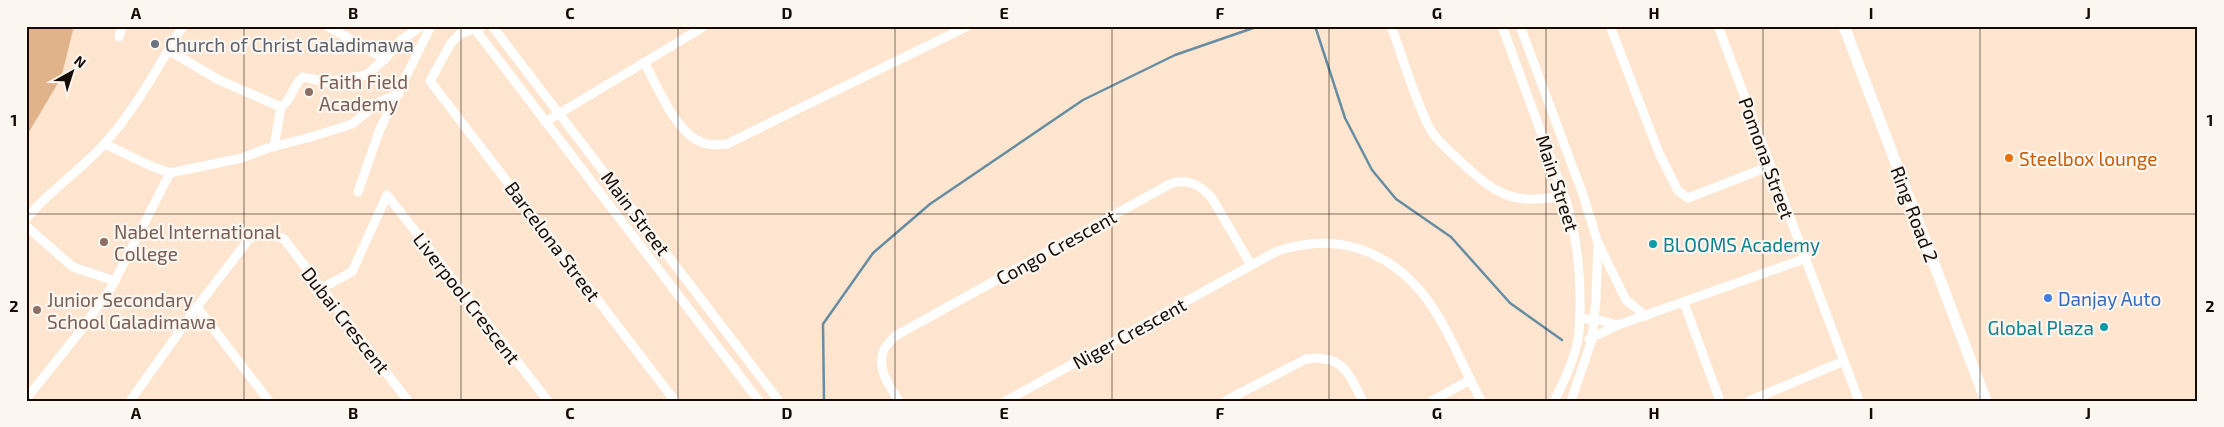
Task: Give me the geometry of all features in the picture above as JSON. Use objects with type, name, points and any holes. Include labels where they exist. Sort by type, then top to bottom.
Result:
[{"type":"main road","name":"Ring Road 2","points":[[1844,26],[1986,401]]},
{"type":"street","points":[[119,37],[122,26]]},
{"type":"street","points":[[327,26],[386,59]]},
{"type":"street","points":[[274,147],[281,107],[287,103],[295,84],[303,77],[326,82],[366,75],[386,59],[400,40],[421,26]]},
{"type":"street","points":[[358,192],[380,129],[431,26]]},
{"type":"street","name":"Main Street","points":[[492,26],[559,111],[779,401]]},
{"type":"street","points":[[544,122],[559,111],[705,26]]},
{"type":"street","points":[[644,62],[680,128],[694,139],[707,144],[727,144],[968,26]]},
{"type":"street","points":[[1392,26],[1429,128],[1453,155],[1478,178],[1502,194],[1525,199],[1564,195]]},
{"type":"street","name":"Main Street","points":[[1502,26],[1573,221],[1579,254],[1582,293],[1578,339],[1567,374],[1554,401]]},
{"type":"street","name":"Main Street","points":[[1520,26],[1582,192],[1598,243],[1595,319],[1592,339],[1571,401]]},
{"type":"street","points":[[1610,26],[1660,153],[1680,195],[1688,198],[1770,166]]},
{"type":"street","name":"Pomona Street","points":[[1718,26],[1804,259],[1859,401]]},
{"type":"street","points":[[26,219],[39,203],[73,175],[105,144],[130,114],[180,27]]},
{"type":"street","name":"Main Street","points":[[479,28],[544,122],[759,401]]},
{"type":"street","name":"Barcelona Street","points":[[479,28],[460,34],[456,38],[430,80],[675,401]]},
{"type":"street","points":[[168,50],[219,80],[281,107]]},
{"type":"street","points":[[105,144],[170,173],[242,158],[352,124],[379,102],[399,94]]},
{"type":"street","points":[[26,399],[78,334],[115,281],[170,173]]},
{"type":"street","name":"Congo Crescent","points":[[899,401],[888,384],[883,370],[883,352],[895,336],[1170,184],[1178,181],[1188,181],[1205,190],[1212,198],[1251,265]]},
{"type":"street","name":"Liverpool Crescent","points":[[322,288],[352,272],[386,196],[548,401]]},
{"type":"street","points":[[26,226],[73,267],[115,281]]},
{"type":"street","name":"Dubai Crescent","points":[[197,307],[249,239],[259,234],[270,234],[284,239],[408,401]]},
{"type":"street","name":"Niger Crescent","points":[[1006,401],[1277,251],[1297,245],[1330,242],[1349,246],[1382,258],[1407,275],[1432,305],[1481,401]]},
{"type":"street","points":[[1598,243],[1626,300],[1646,316]]},
{"type":"street","points":[[1578,339],[1592,339],[1618,325],[1804,259]]},
{"type":"street","points":[[1684,303],[1720,401]]},
{"type":"street","points":[[130,401],[197,307],[268,401]]},
{"type":"street","points":[[1580,319],[1595,319],[1618,325]]},
{"type":"street","points":[[1225,401],[1306,359],[1319,357],[1333,360],[1346,369],[1364,401]]},
{"type":"street","points":[[1749,401],[1844,362]]},
{"type":"street","points":[[1432,401],[1470,380]]},
{"type":"shaded area","points":[[26,26],[74,26],[61,78],[26,137]]},
{"type":"waterway","points":[[824,401],[823,324],[873,253],[930,204],[1083,100],[1175,55],[1259,26]]},
{"type":"waterway","points":[[1311,26],[1316,29],[1345,118],[1372,170],[1396,199],[1451,237],[1510,303],[1562,340]]},
{"type":"place","name":"Church of Christ Galadimawa","points":[[155,44]]},
{"type":"place","name":"Faith Field Academy","points":[[309,92]]},
{"type":"place","name":"Steelbox lounge","points":[[2009,158]]},
{"type":"place","name":"Nabel International College","points":[[104,242]]},
{"type":"place","name":"BLOOMS Academy","points":[[1653,244]]},
{"type":"place","name":"Danjay Auto","points":[[2048,298]]},
{"type":"place","name":"Junior Secondary School Galadimawa","points":[[37,310]]},
{"type":"place","name":"Global Plaza","points":[[2104,327]]}]
